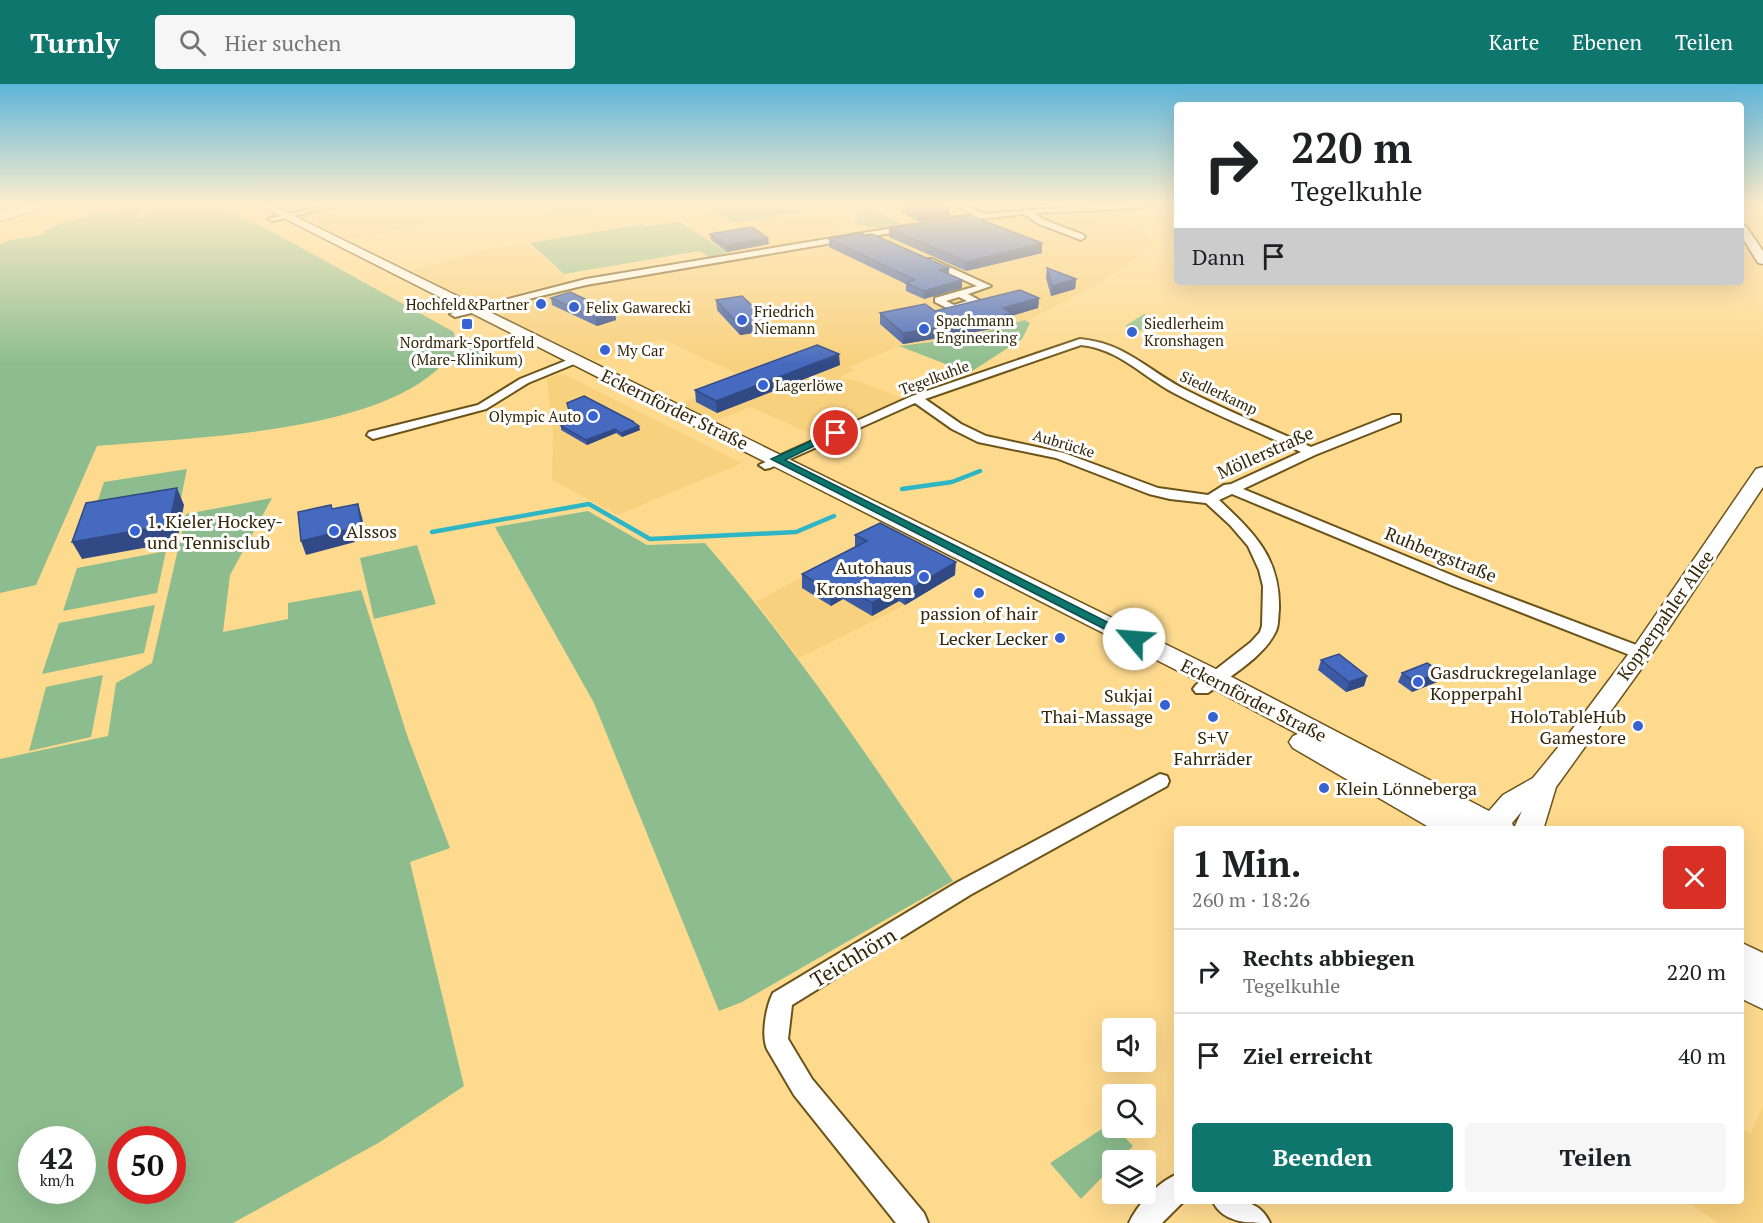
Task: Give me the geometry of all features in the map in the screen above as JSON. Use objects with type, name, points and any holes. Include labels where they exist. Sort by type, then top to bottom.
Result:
[{"type":"main road","name":"Eckernförder Straße","points":[[352,258],[770,462],[1490,826]]},
{"type":"main road","name":"Eckernförder Straße","points":[[364,258],[465,313],[505,326],[568,363]]},
{"type":"main road","name":"Kopperpahler Allee","points":[[1530,826],[1543,784],[1641,652],[1763,473]]},
{"type":"main road","name":"Eckernförder Straße","points":[[1209,684],[1452,826]]},
{"type":"main road","name":"Kopperpahler Allee","points":[[1495,826],[1513,802],[1543,784]]},
{"type":"main road","points":[[1744,958],[1763,969]]},
{"type":"main road","points":[[1744,984],[1763,994]]},
{"type":"street","points":[[465,313],[586,282],[726,258]]},
{"type":"street","points":[[922,258],[986,286],[961,294]]},
{"type":"street","points":[[505,326],[497,315],[515,300]]},
{"type":"street","points":[[465,313],[505,306]]},
{"type":"street","name":"Tegelkuhle","points":[[770,462],[916,398],[1068,345],[1088,342],[1119,350]]},
{"type":"street","name":"Siedlerkamp","points":[[1119,350],[1143,369],[1177,390],[1311,452]]},
{"type":"street","points":[[373,435],[482,407],[518,384],[568,363]]},
{"type":"street","name":"Aubrücke","points":[[916,398],[984,440],[1061,456],[1144,490],[1189,499],[1210,499]]},
{"type":"street","name":"Möllerstraße","points":[[1209,684],[1268,633],[1271,590],[1268,567],[1258,546],[1210,499],[1229,488],[1311,452],[1396,418]]},
{"type":"street","name":"Ruhbergstraße","points":[[1229,488],[1446,577],[1641,652]]},
{"type":"street","name":"Teichhörn","points":[[914,1223],[803,1087],[776,1041],[780,1000],[963,889],[1160,781]]},
{"type":"street","points":[[1143,1223],[1174,1191]]},
{"type":"street","points":[[1230,1204],[1256,1223]]},
{"type":"shaded area","points":[[456,258],[544,258],[570,281],[478,302],[469,301],[410,271]]},
{"type":"shaded area","points":[[743,258],[1136,258],[1106,279],[1033,318],[964,338],[899,346],[849,367],[855,370],[838,378],[861,382],[902,398],[816,436],[751,407],[714,421],[679,404],[747,378],[662,339],[595,361],[503,317],[506,310],[526,301],[590,284]]},
{"type":"shaded area","points":[[565,375],[742,463],[618,515],[552,480],[553,434],[547,378]]},
{"type":"shaded area","points":[[855,548],[955,575],[905,605],[799,658],[756,602]]},
{"type":"shaded area","points":[[1763,1105],[1763,1223],[1719,1223],[1691,1204],[1744,1204],[1744,1129],[1751,1133]]},
{"type":"green space","points":[[0,258],[320,258],[454,332],[456,347],[453,355],[465,347],[492,355],[472,364],[444,363],[414,387],[375,405],[330,418],[231,435],[97,446],[36,585],[0,593]]},
{"type":"green space","points":[[547,258],[658,258],[564,274]]},
{"type":"green space","points":[[1144,314],[1161,321],[1147,332],[1125,326]]},
{"type":"green space","points":[[1025,320],[1030,323],[1022,339],[969,373],[899,346],[964,338]]},
{"type":"green space","points":[[187,469],[180,503],[92,518],[104,482]]},
{"type":"green space","points":[[272,498],[230,575],[223,632],[288,619],[288,603],[361,590],[408,738],[450,848],[410,862],[464,1086],[380,1142],[233,1223],[0,1223],[0,759],[108,736],[116,683],[152,663],[186,514]]},
{"type":"green space","points":[[588,511],[647,545],[705,543],[803,666],[953,881],[742,1002],[719,1011],[594,703],[495,527]]},
{"type":"green space","points":[[417,545],[436,604],[374,619],[360,558]]},
{"type":"green space","points":[[166,551],[157,593],[63,611],[77,568]]},
{"type":"green space","points":[[155,605],[144,653],[42,674],[59,623]]},
{"type":"green space","points":[[103,675],[91,737],[29,751],[46,687]]},
{"type":"green space","points":[[1102,1129],[1102,1138],[1125,1138],[1133,1146],[1129,1150],[1102,1150],[1102,1177],[1081,1199],[1050,1163]]},
{"type":"building","points":[[869,258],[927,258],[949,268],[939,270],[962,280],[924,291],[906,283],[915,280]]},
{"type":"building","points":[[957,258],[981,258],[966,262]]},
{"type":"building","points":[[1047,268],[1076,279],[1052,286]]},
{"type":"building","points":[[1020,290],[1039,298],[1003,308],[1011,313],[987,320],[903,333],[880,313],[925,304],[935,311]]},
{"type":"building","points":[[570,292],[615,313],[596,318],[551,298]]},
{"type":"building","points":[[742,296],[767,320],[739,325],[716,300]]},
{"type":"building","points":[[817,345],[839,354],[716,401],[695,390]]},
{"type":"building","name":"Olympic Auto","points":[[584,396],[639,426],[621,433],[615,429],[586,440],[561,426],[572,422],[567,403]]},
{"type":"building","points":[[177,488],[169,525],[72,542],[86,503]]},
{"type":"building","points":[[358,504],[361,524],[350,526],[350,529],[301,541],[298,512],[331,505],[332,509]]},
{"type":"building","points":[[880,523],[956,562],[906,592],[899,588],[872,603],[843,585],[830,592],[802,574],[867,541],[855,535]]},
{"type":"building","points":[[1339,654],[1367,676],[1349,682],[1321,660]]},
{"type":"building","points":[[1427,663],[1441,672],[1415,682],[1402,673]]},
{"type":"waterway","points":[[902,489],[952,482],[980,471]]},
{"type":"waterway","points":[[432,532],[589,504],[650,539],[796,532],[834,516]]},
{"type":"place","name":"Hochfeld&Partner","points":[[541,304]]},
{"type":"place","name":"Felix Gawarecki","points":[[574,307]]},
{"type":"place","name":"Friedrich Niemann","points":[[742,320]]},
{"type":"place","name":"Nordmark-Sportfeld (Mare-Klinikum)","points":[[467,324]]},
{"type":"place","name":"Spachmann Engineering","points":[[924,329]]},
{"type":"place","name":"Siedlerheim Kronshagen","points":[[1132,332]]},
{"type":"place","name":"My Car","points":[[605,350]]},
{"type":"place","name":"Lagerlöwe","points":[[763,385]]},
{"type":"place","name":"Olympic Auto","points":[[593,416]]},
{"type":"place","name":"1. Kieler Hockey- und Tennisclub","points":[[135,531]]},
{"type":"place","name":"Alssos","points":[[334,531]]},
{"type":"place","name":"Autohaus Kronshagen","points":[[924,577]]},
{"type":"place","name":"passion of hair","points":[[979,593]]},
{"type":"place","name":"Lecker Lecker","points":[[1060,638]]},
{"type":"place","name":"Gasdruckregelanlage Kopperpahl","points":[[1418,682]]},
{"type":"place","name":"Sukjai Thai-Massage","points":[[1165,705]]},
{"type":"place","name":"S+V Fahrräder","points":[[1213,717]]},
{"type":"place","name":"HoloTableHub Gamestore","points":[[1638,726]]},
{"type":"place","name":"Klein Lönneberga","points":[[1324,788]]},
{"type":"route","points":[[836,433],[776,459],[1134,639]]}]
